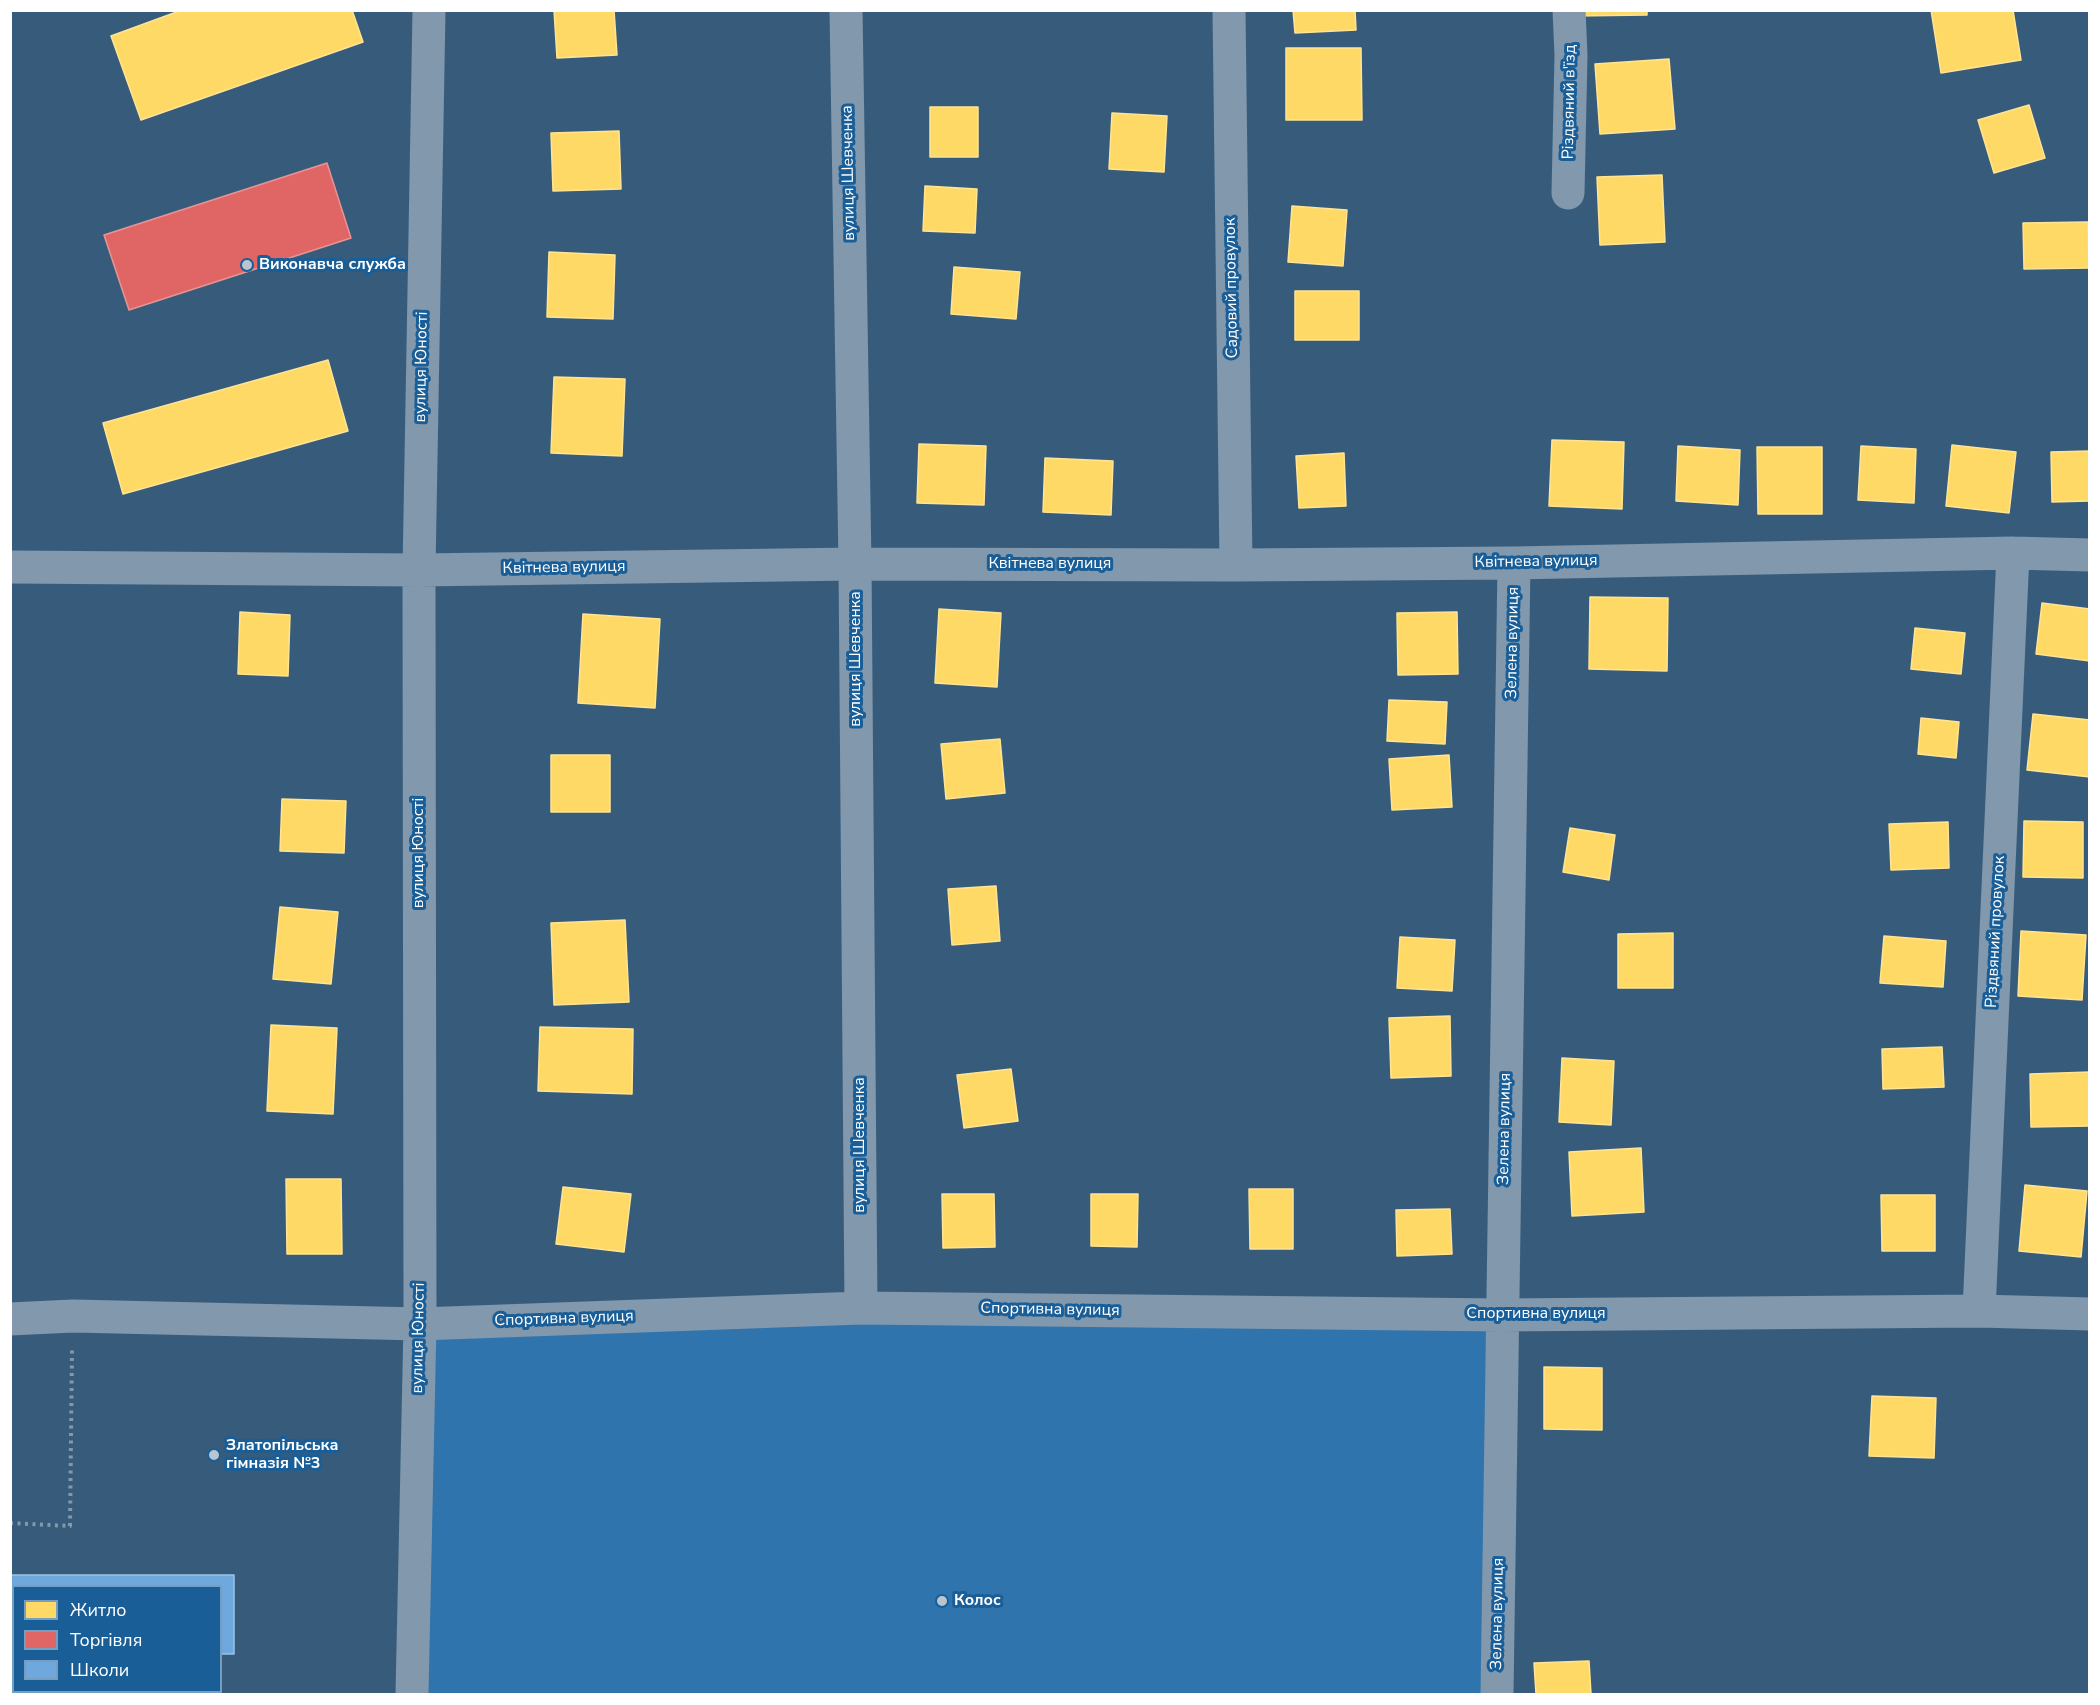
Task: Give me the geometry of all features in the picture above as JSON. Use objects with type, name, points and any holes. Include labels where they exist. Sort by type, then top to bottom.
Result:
[{"type":"street","name":"вулиця Юності","points":[[412,1695],[420,1324],[419,570],[429,10]]},
{"type":"street","name":"вулиця Шевченка","points":[[846,10],[855,564],[861,1308]]},
{"type":"street","name":"Садовий провулок","points":[[1229,10],[1236,565]]},
{"type":"street","name":"Різдвяний в'їзд","points":[[1568,194],[1571,55],[1569,10]]},
{"type":"street","name":"Квітнева вулиця","points":[[10,567],[419,570],[855,564],[1236,565],[2013,553],[2090,555]]},
{"type":"street","name":"Різдвяний провулок","points":[[1979,1311],[2013,553]]},
{"type":"street","name":"Зелена вулиця","points":[[1497,1695],[1514,562]]},
{"type":"street","name":"Спортивна вулиця","points":[[10,1319],[73,1316],[420,1324],[861,1308],[1502,1315],[1979,1311],[2090,1314]]},
{"type":"path","points":[[10,1523],[70,1526],[73,1316]]},
{"type":"shaded area","points":[[1502,1315],[1497,1694],[412,1694],[420,1324]]},
{"type":"building: Житло","points":[[182,10],[352,10],[363,42],[141,120],[111,36]]},
{"type":"building: Житло","points":[[554,10],[614,10],[617,55],[557,58]]},
{"type":"building: Житло","points":[[1293,10],[1355,10],[1356,30],[1295,33]]},
{"type":"building: Житло","points":[[1574,10],[1647,10],[1647,15],[1574,16]]},
{"type":"building: Житло","points":[[1931,10],[2013,10],[2021,60],[1941,73]]},
{"type":"building: Житло","points":[[1286,48],[1361,48],[1362,120],[1286,120]]},
{"type":"building: Житло","points":[[1669,59],[1675,129],[1600,134],[1595,64]]},
{"type":"building: Житло","points":[[2029,105],[2045,158],[1994,173],[1978,120]]},
{"type":"building: Житло","points":[[930,107],[978,107],[978,157],[930,157]]},
{"type":"building: Житло","points":[[1112,113],[1167,116],[1164,172],[1109,169]]},
{"type":"building: Житло","points":[[619,131],[621,189],[553,191],[551,133]]},
{"type":"building: Житло","points":[[1662,175],[1665,242],[1600,245],[1597,177]]},
{"type":"building: Житло","points":[[925,186],[977,189],[975,233],[923,231]]},
{"type":"building: Житло","points":[[1292,206],[1347,210],[1343,266],[1288,262]]},
{"type":"building: Житло","points":[[2088,222],[2089,268],[2024,269],[2023,223]]},
{"type":"building: Житло","points":[[549,252],[615,255],[613,319],[547,317]]},
{"type":"building: Житло","points":[[954,267],[1020,272],[1016,319],[951,314]]},
{"type":"building: Житло","points":[[1295,291],[1359,291],[1359,340],[1295,340]]},
{"type":"building: Житло","points":[[328,360],[348,431],[123,494],[103,423]]},
{"type":"building: Житло","points":[[554,377],[625,379],[622,456],[551,453]]},
{"type":"building: Житло","points":[[1552,440],[1624,442],[1622,509],[1549,506]]},
{"type":"building: Житло","points":[[919,444],[986,446],[984,505],[917,503]]},
{"type":"building: Житло","points":[[1952,445],[2016,452],[2009,513],[1946,506]]},
{"type":"building: Житло","points":[[1678,446],[1740,450],[1738,505],[1676,501]]},
{"type":"building: Житло","points":[[1861,446],[1916,449],[1914,503],[1858,500]]},
{"type":"building: Житло","points":[[1757,447],[1822,447],[1822,514],[1758,514]]},
{"type":"building: Житло","points":[[2090,451],[2090,501],[2052,502],[2051,452]]},
{"type":"building: Житло","points":[[1344,453],[1346,506],[1299,508],[1296,456]]},
{"type":"building: Житло","points":[[1045,458],[1113,461],[1111,515],[1043,512]]},
{"type":"building: Житло","points":[[1590,597],[1668,598],[1667,671],[1589,669]]},
{"type":"building: Житло","points":[[2042,603],[2090,609],[2090,661],[2036,654]]},
{"type":"building: Житло","points":[[939,609],[1001,613],[997,687],[935,683]]},
{"type":"building: Житло","points":[[240,612],[290,615],[288,676],[238,674]]},
{"type":"building: Житло","points":[[1457,612],[1458,674],[1398,675],[1397,613]]},
{"type":"building: Житло","points":[[583,614],[660,619],[655,708],[578,703]]},
{"type":"building: Житло","points":[[1915,628],[1965,633],[1961,674],[1911,669]]},
{"type":"building: Житло","points":[[1389,700],[1447,702],[1445,744],[1387,741]]},
{"type":"building: Житло","points":[[2033,714],[2090,720],[2090,777],[2027,770]]},
{"type":"building: Житло","points":[[1921,718],[1959,722],[1956,758],[1918,754]]},
{"type":"building: Житло","points":[[1000,739],[1005,793],[946,799],[941,744]]},
{"type":"building: Житло","points":[[551,755],[610,755],[610,812],[551,812]]},
{"type":"building: Житло","points":[[1449,755],[1452,807],[1392,810],[1389,759]]},
{"type":"building: Житло","points":[[282,799],[346,801],[344,853],[280,851]]},
{"type":"building: Житло","points":[[2024,821],[2083,822],[2083,878],[2023,877]]},
{"type":"building: Житло","points":[[1948,822],[1949,868],[1891,870],[1889,824]]},
{"type":"building: Житло","points":[[1570,828],[1615,835],[1609,880],[1563,872]]},
{"type":"building: Житло","points":[[996,886],[1000,941],[952,945],[948,889]]},
{"type":"building: Житло","points":[[280,907],[338,912],[331,984],[273,979]]},
{"type":"building: Житло","points":[[625,920],[629,1002],[554,1005],[551,923]]},
{"type":"building: Житло","points":[[2021,931],[2086,935],[2082,1000],[2018,996]]},
{"type":"building: Житло","points":[[1673,933],[1673,988],[1618,988],[1618,934]]},
{"type":"building: Житло","points":[[1884,936],[1946,941],[1943,987],[1880,983]]},
{"type":"building: Житло","points":[[1400,937],[1455,940],[1452,991],[1397,988]]},
{"type":"building: Житло","points":[[1450,1016],[1451,1076],[1391,1078],[1389,1018]]},
{"type":"building: Житло","points":[[271,1025],[337,1028],[333,1114],[267,1111]]},
{"type":"building: Житло","points":[[540,1027],[633,1029],[632,1094],[538,1091]]},
{"type":"building: Житло","points":[[1942,1047],[1944,1087],[1883,1089],[1882,1049]]},
{"type":"building: Житло","points":[[1562,1058],[1614,1061],[1611,1125],[1559,1122]]},
{"type":"building: Житло","points":[[1011,1069],[1018,1121],[964,1128],[957,1075]]},
{"type":"building: Житло","points":[[2090,1072],[2090,1126],[2031,1127],[2030,1074]]},
{"type":"building: Житло","points":[[1641,1148],[1644,1212],[1572,1216],[1569,1152]]},
{"type":"building: Житло","points":[[286,1179],[341,1179],[342,1254],[287,1254]]},
{"type":"building: Житло","points":[[2025,1185],[2087,1191],[2081,1257],[2019,1251]]},
{"type":"building: Житло","points":[[563,1187],[631,1194],[624,1252],[556,1244]]},
{"type":"building: Житло","points":[[1249,1189],[1293,1189],[1293,1249],[1250,1249]]},
{"type":"building: Житло","points":[[942,1194],[994,1194],[995,1247],[943,1248]]},
{"type":"building: Житло","points":[[1091,1194],[1138,1194],[1137,1247],[1091,1246]]},
{"type":"building: Житло","points":[[1881,1195],[1935,1195],[1935,1251],[1882,1251]]},
{"type":"building: Житло","points":[[1450,1209],[1452,1254],[1397,1256],[1396,1210]]},
{"type":"building: Житло","points":[[1544,1367],[1602,1368],[1602,1430],[1544,1429]]},
{"type":"building: Житло","points":[[1872,1396],[1936,1398],[1934,1458],[1869,1456]]},
{"type":"building: Житло","points":[[1589,1661],[1591,1694],[1536,1694],[1534,1663]]},
{"type":"building: Торгівля","points":[[327,163],[351,238],[129,310],[104,235]]},
{"type":"building: Школи","points":[[10,1575],[234,1575],[234,1654],[222,1654],[222,1585],[12,1585],[12,1651],[10,1651]]},
{"type":"building: Школи","points":[[49,1693],[137,1693],[137,1694]]},
{"type":"place","name":"Виконавча служба","points":[[247,265]]},
{"type":"place","name":"Златопільська гімназія №3","points":[[214,1455]]},
{"type":"place","name":"Колос","points":[[942,1601]]}]
